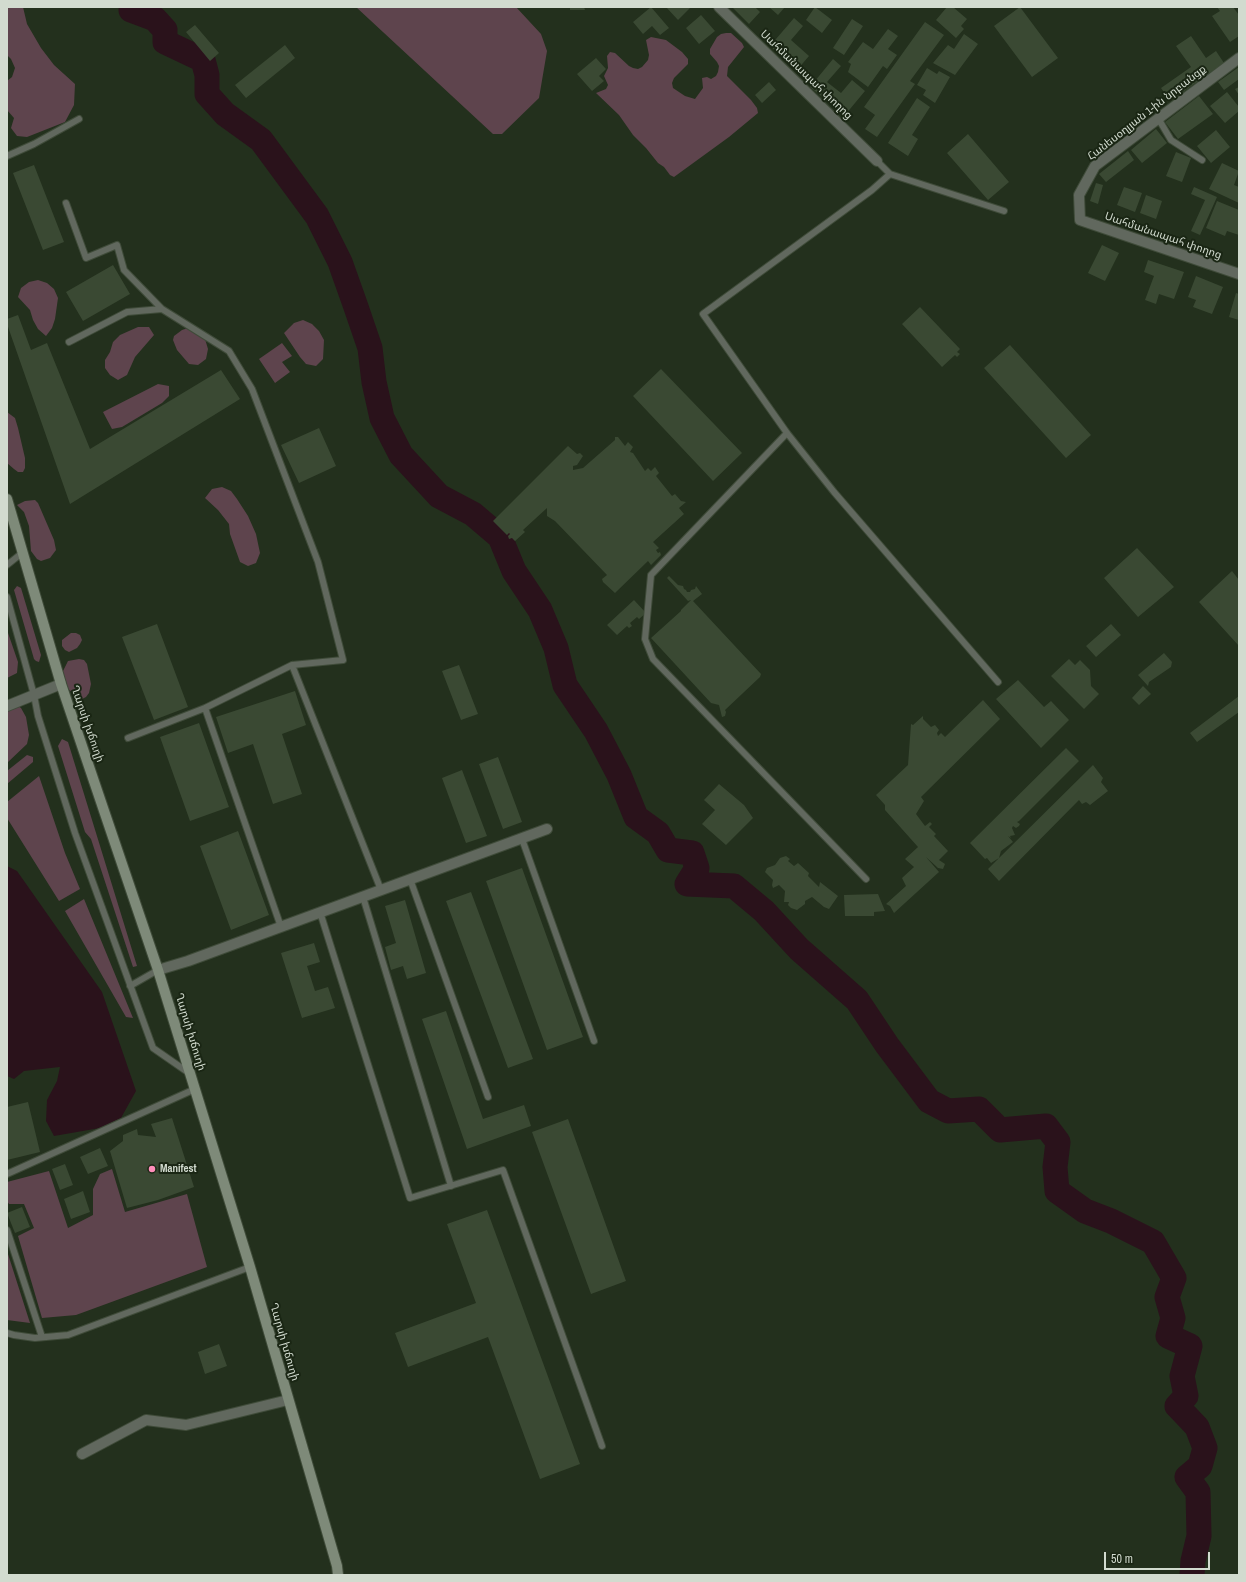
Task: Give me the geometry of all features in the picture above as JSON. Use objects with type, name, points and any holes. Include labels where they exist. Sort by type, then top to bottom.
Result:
[{"type":"main road","name":"Ղարսի խճուղի","points":[[7,499],[61,684],[158,970],[250,1267],[337,1566],[338,1575]]},
{"type":"street","name":"Սահմանապահ փողոց","points":[[719,7],[876,160]]},
{"type":"street","name":"Հանեսօղլյան 1-ին նրբանցք","points":[[1080,220],[1079,195],[1095,166],[1239,58]]},
{"type":"street","name":"Սահմանապահ փողոց","points":[[1080,220],[1239,274]]},
{"type":"street","points":[[7,706],[61,684]]},
{"type":"street","points":[[158,970],[547,830]]},
{"type":"street","points":[[82,1454],[146,1420],[186,1424],[288,1400]]},
{"type":"lane","points":[[1158,118],[1171,140],[1202,160]]},
{"type":"lane","points":[[7,156],[34,144],[79,119]]},
{"type":"lane","points":[[876,160],[890,174],[1004,211]]},
{"type":"lane","points":[[890,174],[872,190],[703,314],[787,432],[834,492],[998,682]]},
{"type":"lane","points":[[66,202],[86,258],[117,245],[124,270],[162,309],[229,351],[248,382],[277,452],[318,562],[343,660],[292,665],[205,708],[128,738]]},
{"type":"lane","points":[[69,342],[127,312],[162,309]]},
{"type":"lane","points":[[787,432],[651,575],[645,639],[653,659],[866,879]]},
{"type":"lane","points":[[7,565],[22,554]]},
{"type":"lane","points":[[7,597],[46,743],[74,833],[152,1048],[190,1073]]},
{"type":"lane","points":[[292,665],[381,890]]},
{"type":"lane","points":[[205,708],[281,927]]},
{"type":"lane","points":[[522,839],[594,1041]]},
{"type":"lane","points":[[410,880],[488,1097]]},
{"type":"lane","points":[[363,896],[450,1186]]},
{"type":"lane","points":[[320,912],[410,1198],[503,1170],[602,1446]]},
{"type":"lane","points":[[130,986],[158,970]]},
{"type":"lane","points":[[7,1174],[195,1089]]},
{"type":"lane","points":[[7,1230],[42,1337]]},
{"type":"lane","points":[[7,1333],[35,1338],[68,1335],[250,1267]]},
{"type":"shaded area","points":[[7,7],[23,7],[27,24],[41,48],[54,65],[75,84],[74,105],[65,122],[27,137],[17,136],[11,128],[14,118],[7,110],[7,81],[12,77],[15,68],[11,59],[7,55]]},
{"type":"shaded area","points":[[356,7],[516,7],[541,34],[547,51],[539,98],[502,134],[493,134]]},
{"type":"shaded area","points":[[726,33],[731,33],[742,43],[744,47],[728,67],[727,76],[751,100],[757,108],[758,113],[729,137],[674,177],[658,163],[633,135],[619,115],[596,93],[606,89],[608,85],[604,76],[608,68],[607,56],[610,52],[615,53],[629,66],[638,69],[648,60],[649,55],[646,40],[651,37],[666,40],[682,52],[688,59],[688,64],[674,78],[672,83],[673,88],[685,96],[695,99],[703,88],[702,78],[707,77],[711,79],[716,76],[718,72],[719,66],[710,54],[710,49],[717,37]]},
{"type":"shaded area","points":[[38,280],[47,283],[54,289],[58,298],[55,319],[52,328],[46,336],[38,329],[30,310],[18,297],[21,288],[29,282]]},
{"type":"shaded area","points":[[303,320],[312,324],[319,331],[324,340],[323,359],[316,366],[306,364],[284,333],[294,323]]},
{"type":"shaded area","points":[[138,327],[149,327],[154,335],[135,357],[127,375],[118,380],[110,375],[105,368],[105,360],[110,352],[113,342],[120,335]]},
{"type":"shaded area","points":[[191,327],[205,339],[208,349],[206,359],[198,365],[189,364],[177,350],[173,340],[174,336],[182,330]]},
{"type":"shaded area","points":[[282,343],[292,356],[282,362],[290,372],[275,383],[259,359]]},
{"type":"shaded area","points":[[158,384],[169,386],[169,396],[162,403],[122,427],[112,429],[103,412]]},
{"type":"shaded area","points":[[7,412],[15,418],[18,428],[25,458],[25,468],[23,472],[18,472],[7,463]]},
{"type":"shaded area","points":[[222,487],[231,491],[248,516],[256,534],[260,553],[256,563],[248,566],[240,562],[230,534],[229,524],[218,510],[205,498],[212,489]]},
{"type":"shaded area","points":[[35,500],[38,503],[54,540],[56,550],[50,558],[41,561],[37,559],[31,551],[29,526],[24,512],[17,505],[25,501]]},
{"type":"shaded area","points":[[17,586],[21,588],[41,655],[39,662],[34,659],[14,590]]},
{"type":"shaded area","points":[[7,630],[18,662],[17,673],[7,678]]},
{"type":"shaded area","points":[[71,633],[80,635],[82,640],[77,648],[69,652],[62,646],[62,640]]},
{"type":"shaded area","points":[[79,659],[84,660],[87,664],[91,684],[89,693],[82,699],[77,697],[66,687],[62,673],[68,661]]},
{"type":"shaded area","points":[[7,705],[17,705],[21,708],[26,717],[29,735],[27,744],[7,763]]},
{"type":"shaded area","points":[[62,739],[68,742],[137,966],[133,967],[91,839],[85,832],[58,746]]},
{"type":"shaded area","points":[[27,755],[33,757],[33,762],[7,784],[7,771]]},
{"type":"shaded area","points":[[39,776],[65,853],[80,889],[59,901],[7,818],[7,802]]},
{"type":"shaded area","points":[[7,866],[17,871],[102,992],[136,1091],[121,1118],[100,1128],[54,1136],[46,1121],[47,1100],[57,1081],[60,1067],[24,1071],[14,1079],[7,1076]]},
{"type":"shaded area","points":[[84,899],[133,1018],[126,1017],[65,911]]},
{"type":"shaded area","points":[[112,1169],[125,1212],[187,1194],[207,1267],[76,1315],[42,1318],[18,1236],[34,1228],[24,1204],[9,1204],[7,1201],[7,1182],[49,1171],[68,1228],[93,1215],[93,1189],[100,1174]]},
{"type":"shaded area","points":[[7,1251],[30,1323],[7,1320]]},
{"type":"building","points":[[570,7],[584,7],[585,10],[570,10]]},
{"type":"building","points":[[651,7],[669,28],[660,35],[652,26],[643,34],[633,22]]},
{"type":"building","points":[[666,7],[691,7],[678,20]]},
{"type":"building","points":[[732,7],[755,7],[760,12],[749,24]]},
{"type":"building","points":[[769,7],[785,7],[778,15]]},
{"type":"building","points":[[815,7],[832,20],[822,33],[806,20]]},
{"type":"building","points":[[947,7],[953,7],[967,19],[961,26],[964,29],[956,38],[936,20]]},
{"type":"building","points":[[1020,7],[1058,58],[1032,77],[994,26]]},
{"type":"building","points":[[1217,7],[1233,7],[1239,15],[1239,36],[1230,42],[1212,16],[1220,11]]},
{"type":"building","points":[[701,15],[715,31],[699,44],[686,28]]},
{"type":"building","points":[[794,18],[803,26],[791,40],[809,56],[797,70],[770,46]]},
{"type":"building","points":[[852,19],[863,26],[844,55],[833,48]]},
{"type":"building","points":[[925,22],[944,35],[910,81],[915,84],[877,137],[865,129],[875,115],[864,107]]},
{"type":"building","points":[[195,25],[219,53],[210,61],[186,32]]},
{"type":"building","points":[[888,29],[898,36],[888,49],[897,55],[887,69],[883,66],[868,87],[848,72],[851,64],[848,62],[863,42],[873,49]]},
{"type":"building","points":[[964,34],[978,44],[955,75],[933,63],[948,45],[954,49]]},
{"type":"building","points":[[1191,36],[1206,58],[1216,51],[1224,63],[1170,101],[1161,88],[1191,67],[1176,46]]},
{"type":"building","points":[[285,45],[295,58],[246,98],[235,85]]},
{"type":"building","points":[[596,58],[606,69],[599,76],[604,81],[592,91],[577,74]]},
{"type":"building","points":[[833,59],[841,66],[827,82],[841,93],[852,80],[865,91],[845,115],[810,87]]},
{"type":"building","points":[[1239,67],[1239,79],[1224,90],[1218,82]]},
{"type":"building","points":[[927,68],[937,74],[939,71],[950,77],[935,103],[923,95],[926,90],[917,85]]},
{"type":"building","points":[[769,82],[776,90],[762,103],[755,95]]},
{"type":"building","points":[[1239,87],[1239,95],[1235,89]]},
{"type":"building","points":[[1227,92],[1239,107],[1239,111],[1225,123],[1210,106]]},
{"type":"building","points":[[1199,96],[1213,114],[1178,139],[1165,122]]},
{"type":"building","points":[[917,98],[930,107],[912,135],[918,139],[908,156],[888,143]]},
{"type":"building","points":[[1156,129],[1167,143],[1142,163],[1131,150]]},
{"type":"building","points":[[1216,130],[1230,147],[1211,163],[1197,146]]},
{"type":"building","points":[[968,134],[1009,182],[988,200],[947,153]]},
{"type":"building","points":[[1128,151],[1134,160],[1106,182],[1099,174]]},
{"type":"building","points":[[1176,152],[1191,158],[1182,182],[1166,176]]},
{"type":"building","points":[[1222,163],[1239,171],[1234,185],[1239,187],[1239,203],[1209,189]]},
{"type":"building","points":[[34,165],[64,242],[43,250],[13,173]]},
{"type":"building","points":[[1096,183],[1103,185],[1098,204],[1090,201]]},
{"type":"building","points":[[1124,187],[1142,193],[1135,212],[1117,205]]},
{"type":"building","points":[[1194,187],[1217,197],[1200,235],[1191,231],[1205,200],[1191,194]]},
{"type":"building","points":[[1146,195],[1162,201],[1156,219],[1140,213]]},
{"type":"building","points":[[1217,201],[1239,210],[1239,235],[1227,231],[1225,236],[1206,228]]},
{"type":"building","points":[[1102,245],[1119,253],[1105,281],[1088,273]]},
{"type":"building","points":[[1148,260],[1184,272],[1174,299],[1159,294],[1156,304],[1145,300],[1154,276],[1144,272]]},
{"type":"building","points":[[113,265],[130,294],[83,321],[66,292]]},
{"type":"building","points":[[1196,276],[1223,287],[1212,314],[1193,307],[1196,300],[1188,297]]},
{"type":"building","points":[[1236,293],[1239,294],[1239,320],[1229,317]]},
{"type":"building","points":[[920,307],[960,349],[957,352],[960,354],[957,357],[955,355],[942,367],[902,324]]},
{"type":"building","points":[[18,315],[31,350],[47,343],[90,449],[221,370],[240,399],[70,504],[7,324],[7,319]]},
{"type":"building","points":[[1010,345],[1091,435],[1066,458],[984,368]]},
{"type":"building","points":[[661,369],[742,453],[713,481],[633,396]]},
{"type":"building","points":[[319,428],[336,466],[299,483],[281,445]]},
{"type":"building","points":[[615,437],[618,437],[625,446],[628,442],[633,447],[630,452],[633,453],[645,471],[648,468],[651,471],[655,467],[659,473],[656,476],[672,496],[675,494],[681,501],[686,502],[679,508],[684,514],[653,542],[659,548],[656,550],[658,553],[660,552],[661,555],[651,565],[648,561],[615,593],[603,582],[602,579],[607,575],[555,521],[547,516],[547,508],[523,530],[525,532],[515,541],[512,538],[509,539],[508,536],[510,534],[509,533],[507,535],[493,521],[568,446],[577,454],[580,453],[583,456],[577,465],[573,466],[573,470],[583,468],[615,440]]},
{"type":"building","points":[[1137,548],[1174,587],[1138,617],[1104,578]]},
{"type":"building","points":[[1232,571],[1239,580],[1239,646],[1199,602]]},
{"type":"building","points":[[669,576],[678,585],[683,586],[687,592],[695,589],[696,586],[702,594],[693,601],[761,674],[760,677],[725,710],[725,716],[722,717],[719,705],[711,703],[651,638],[691,600],[688,601],[667,578]]},
{"type":"building","points":[[634,600],[646,613],[639,619],[637,617],[630,623],[632,626],[629,628],[627,626],[617,635],[607,625]]},
{"type":"building","points":[[157,624],[188,707],[154,720],[122,637]]},
{"type":"building","points":[[1111,624],[1121,635],[1096,657],[1086,646]]},
{"type":"building","points":[[1164,653],[1172,662],[1171,667],[1149,682],[1148,686],[1138,675]]},
{"type":"building","points":[[1069,659],[1075,665],[1080,660],[1090,670],[1091,686],[1099,694],[1084,709],[1051,676]]},
{"type":"building","points":[[459,665],[478,714],[461,720],[442,671]]},
{"type":"building","points":[[1018,680],[1044,707],[1051,701],[1069,720],[1041,748],[996,699]]},
{"type":"building","points":[[1143,686],[1151,694],[1139,705],[1132,698]]},
{"type":"building","points":[[295,691],[306,725],[282,734],[302,794],[273,804],[253,744],[228,753],[216,717]]},
{"type":"building","points":[[1239,696],[1239,712],[1197,742],[1190,733]]},
{"type":"building","points":[[983,700],[1000,719],[921,797],[924,801],[916,814],[925,826],[930,822],[932,824],[929,827],[936,834],[934,836],[948,851],[939,860],[945,864],[943,869],[938,868],[926,857],[939,872],[894,913],[890,906],[886,904],[906,886],[902,878],[914,867],[905,859],[918,847],[885,810],[885,805],[876,795],[908,765],[911,724],[913,725],[923,716],[923,719],[931,727],[935,725],[939,730],[937,733],[938,736],[941,733],[945,737]]},
{"type":"building","points":[[199,723],[229,807],[190,821],[160,737]]},
{"type":"building","points":[[1066,748],[1079,761],[1017,822],[1020,824],[1019,826],[1016,828],[1013,826],[1012,828],[1015,835],[1010,836],[1011,838],[1008,836],[1013,842],[1001,851],[999,858],[991,863],[987,858],[985,859],[970,843]]},
{"type":"building","points":[[498,757],[522,822],[503,829],[479,764]]},
{"type":"building","points":[[1093,765],[1103,778],[1101,782],[1108,791],[1090,805],[1086,802],[1082,804],[1079,800],[999,881],[988,869]]},
{"type":"building","points":[[462,770],[487,836],[466,843],[442,778]]},
{"type":"building","points":[[719,784],[744,805],[753,818],[726,845],[702,824],[715,810],[704,800]]},
{"type":"building","points":[[238,831],[269,915],[231,930],[200,846]]},
{"type":"building","points":[[786,856],[790,859],[788,861],[794,866],[798,863],[809,873],[808,876],[819,887],[820,882],[838,896],[829,909],[824,907],[812,897],[805,901],[805,904],[797,910],[788,905],[789,902],[784,902],[785,891],[779,885],[773,888],[773,880],[765,872],[767,868],[775,865],[780,858]]},
{"type":"building","points":[[522,868],[583,1037],[547,1050],[486,881]]},
{"type":"building","points":[[471,892],[533,1059],[508,1068],[446,901]]},
{"type":"building","points":[[878,894],[885,911],[874,912],[874,916],[845,916],[844,895]]},
{"type":"building","points":[[405,900],[426,973],[407,979],[403,966],[391,970],[385,947],[396,943],[385,906]]},
{"type":"building","points":[[314,943],[320,962],[307,966],[315,991],[328,987],[335,1008],[302,1018],[281,953]]},
{"type":"building","points":[[446,1011],[483,1119],[524,1105],[531,1126],[467,1149],[422,1019]]},
{"type":"building","points":[[28,1102],[40,1152],[7,1160],[7,1107]]},
{"type":"building","name":"Manifest","points":[[172,1118],[194,1187],[158,1200],[127,1208],[110,1151],[123,1141],[123,1135],[137,1129],[138,1135],[156,1137],[151,1124]]},
{"type":"building","points":[[568,1119],[626,1281],[591,1294],[532,1132]]},
{"type":"building","points":[[100,1148],[108,1166],[88,1174],[80,1157]]},
{"type":"building","points":[[65,1164],[73,1185],[60,1190],[52,1169]]},
{"type":"building","points":[[83,1191],[90,1212],[71,1219],[64,1199]]},
{"type":"building","points":[[22,1207],[30,1227],[15,1233],[7,1213]]},
{"type":"building","points":[[487,1210],[580,1464],[540,1479],[488,1337],[408,1367],[395,1333],[476,1303],[447,1224]]},
{"type":"building","points":[[219,1344],[227,1366],[205,1374],[198,1352]]},
{"type":"waterway","points":[[132,7],[131,10],[155,19],[165,30],[165,42],[203,60],[207,75],[207,94],[225,114],[261,140],[317,216],[340,262],[356,307],[370,348],[374,382],[382,418],[401,455],[439,496],[473,514],[500,537],[514,571],[540,610],[556,648],[565,685],[596,731],[619,775],[636,817],[658,833],[668,850],[692,853],[697,868],[687,884],[734,886],[764,911],[799,949],[857,1000],[887,1045],[929,1101],[948,1111],[979,1109],[1000,1130],[1046,1126],[1058,1142],[1055,1167],[1057,1191],[1085,1211],[1111,1221],[1153,1242],[1174,1278],[1167,1297],[1173,1318],[1168,1336],[1190,1346],[1182,1376],[1186,1396],[1177,1406],[1197,1427],[1205,1448],[1200,1466],[1187,1477],[1198,1492],[1199,1536],[1193,1561],[1192,1575]]},
{"type":"place","name":"Manifest","points":[[152,1169]]}]
